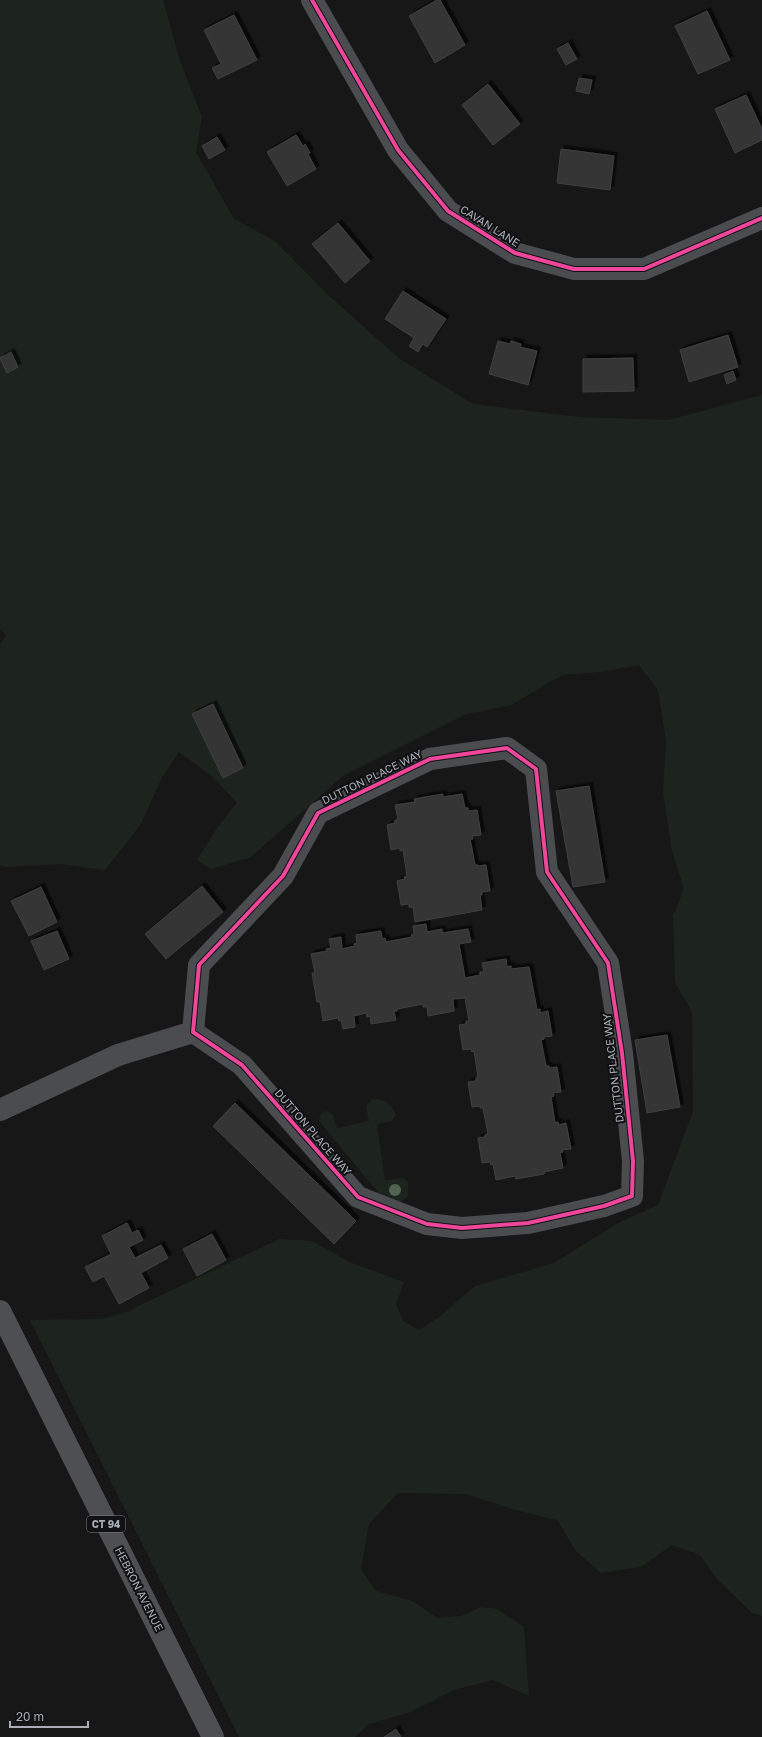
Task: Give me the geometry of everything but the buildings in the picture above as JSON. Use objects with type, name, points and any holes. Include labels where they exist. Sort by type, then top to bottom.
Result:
[{"type":"main road","name":"HEBRON AVENUE","points":[[0,1311],[213,1737]]},
{"type":"street","name":"CAVAN LANE","points":[[312,0],[398,150],[448,211],[515,253],[574,268],[644,269],[762,218]]},
{"type":"street","name":"DUTTON PLACE WAY","points":[[507,748],[536,769],[547,872],[608,962],[624,1069],[633,1160],[632,1196],[604,1206],[528,1223],[462,1228],[427,1224],[358,1197],[242,1065],[193,1032],[199,965],[283,876],[318,813],[430,759],[507,748]]},
{"type":"street","points":[[0,1110],[118,1055],[193,1032]]},
{"type":"shaded area","points":[[0,0],[163,0],[180,61],[202,117],[196,152],[234,219],[275,241],[328,295],[400,359],[473,404],[580,417],[668,420],[762,395],[762,1616],[751,1612],[716,1578],[700,1555],[672,1545],[641,1567],[601,1573],[576,1551],[557,1520],[515,1510],[466,1494],[398,1493],[369,1524],[361,1569],[376,1591],[412,1601],[438,1618],[461,1616],[481,1607],[497,1609],[524,1627],[529,1696],[493,1680],[454,1690],[411,1712],[369,1724],[355,1737],[239,1737],[30,1320],[102,1319],[126,1312],[279,1239],[312,1241],[349,1262],[404,1282],[396,1304],[403,1321],[419,1330],[439,1317],[475,1286],[554,1263],[618,1223],[658,1205],[693,1112],[692,1012],[675,982],[673,916],[684,889],[672,851],[663,793],[666,741],[658,690],[639,665],[600,672],[562,675],[511,705],[464,715],[344,775],[251,857],[211,869],[197,860],[217,828],[237,803],[213,777],[179,752],[162,777],[141,824],[105,870],[60,864],[5,867],[0,865],[0,645],[6,635],[0,629]]},
{"type":"shaded area","points":[[372,1099],[384,1100],[390,1104],[396,1115],[392,1121],[377,1124],[385,1180],[403,1178],[408,1182],[408,1196],[400,1202],[388,1200],[377,1191],[319,1121],[321,1113],[328,1111],[333,1115],[337,1128],[369,1121],[366,1106]]},
{"type":"cycle path","points":[[312,0],[398,150],[448,211],[515,253],[574,269],[644,269],[762,218]]},
{"type":"cycle path","points":[[507,748],[536,769],[547,872],[608,963],[622,1053],[633,1161],[632,1196],[604,1206],[528,1223],[462,1228],[427,1224],[358,1197],[242,1065],[193,1032],[199,965],[283,876],[318,813],[430,759],[507,748]]}]
